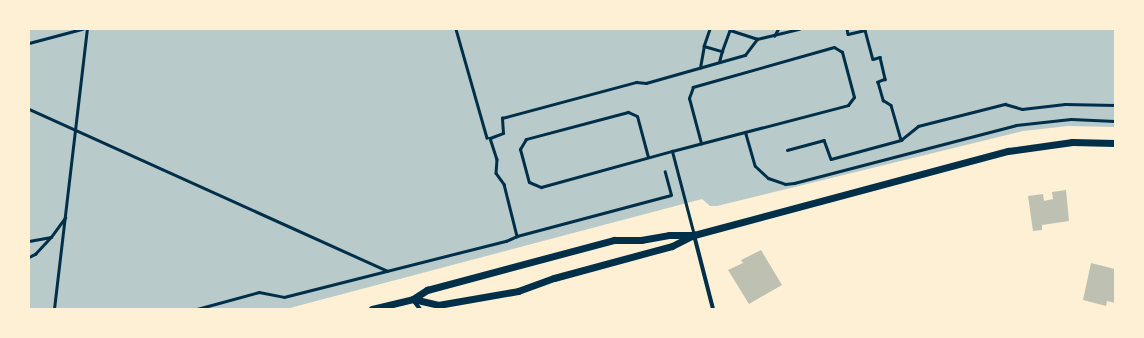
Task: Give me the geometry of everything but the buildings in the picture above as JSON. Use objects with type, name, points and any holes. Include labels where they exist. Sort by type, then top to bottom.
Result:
[{"type":"street","points":[[413,299],[438,305],[518,291],[554,278],[672,246],[694,235],[1008,151],[1072,142],[1115,143]]},
{"type":"street","points":[[372,309],[413,299],[427,290],[614,240],[641,240],[669,235],[694,235]]},
{"type":"street","points":[[694,235],[713,309]]},
{"type":"street","points":[[413,299],[420,309]]},
{"type":"lane","points":[[648,157],[637,116],[628,112],[526,139],[520,149],[529,182],[540,187],[648,157],[848,105],[854,97],[842,52],[834,47],[693,87],[689,98],[701,143]]},
{"type":"lane","points":[[745,132],[755,166],[768,178],[785,184],[794,183],[1016,125],[1071,119],[1115,121]]},
{"type":"lane","points":[[672,151],[694,235]]},
{"type":"path","points":[[29,43],[82,29]]},
{"type":"path","points":[[54,309],[87,29]]},
{"type":"path","points":[[456,29],[487,138],[490,138],[497,159],[496,173],[504,184],[517,236]]},
{"type":"path","points":[[700,68],[704,46],[710,29]]},
{"type":"path","points":[[719,62],[730,29],[757,39],[799,29]]},
{"type":"path","points":[[774,36],[778,29]]},
{"type":"path","points":[[847,29],[848,34],[865,30],[873,59],[880,57],[885,79],[878,82],[883,100],[891,104],[901,140]]},
{"type":"path","points":[[490,138],[503,133],[502,118],[636,82],[646,83],[745,55],[757,39]]},
{"type":"path","points":[[704,46],[722,51]]},
{"type":"path","points":[[787,150],[824,140],[831,159],[901,140],[918,126],[1005,104],[1022,108],[1065,104],[1115,105]]},
{"type":"path","points":[[29,109],[387,271]]},
{"type":"path","points":[[196,309],[259,292],[284,297],[506,240],[671,195],[665,172]]},
{"type":"path","points":[[29,257],[35,254],[52,237],[66,217]]},
{"type":"path","points":[[29,241],[52,237]]},
{"type":"shaded area","points":[[29,29],[1115,29],[1115,127],[1068,126],[1023,131],[717,206],[710,206],[702,199],[286,309],[29,309]]}]
